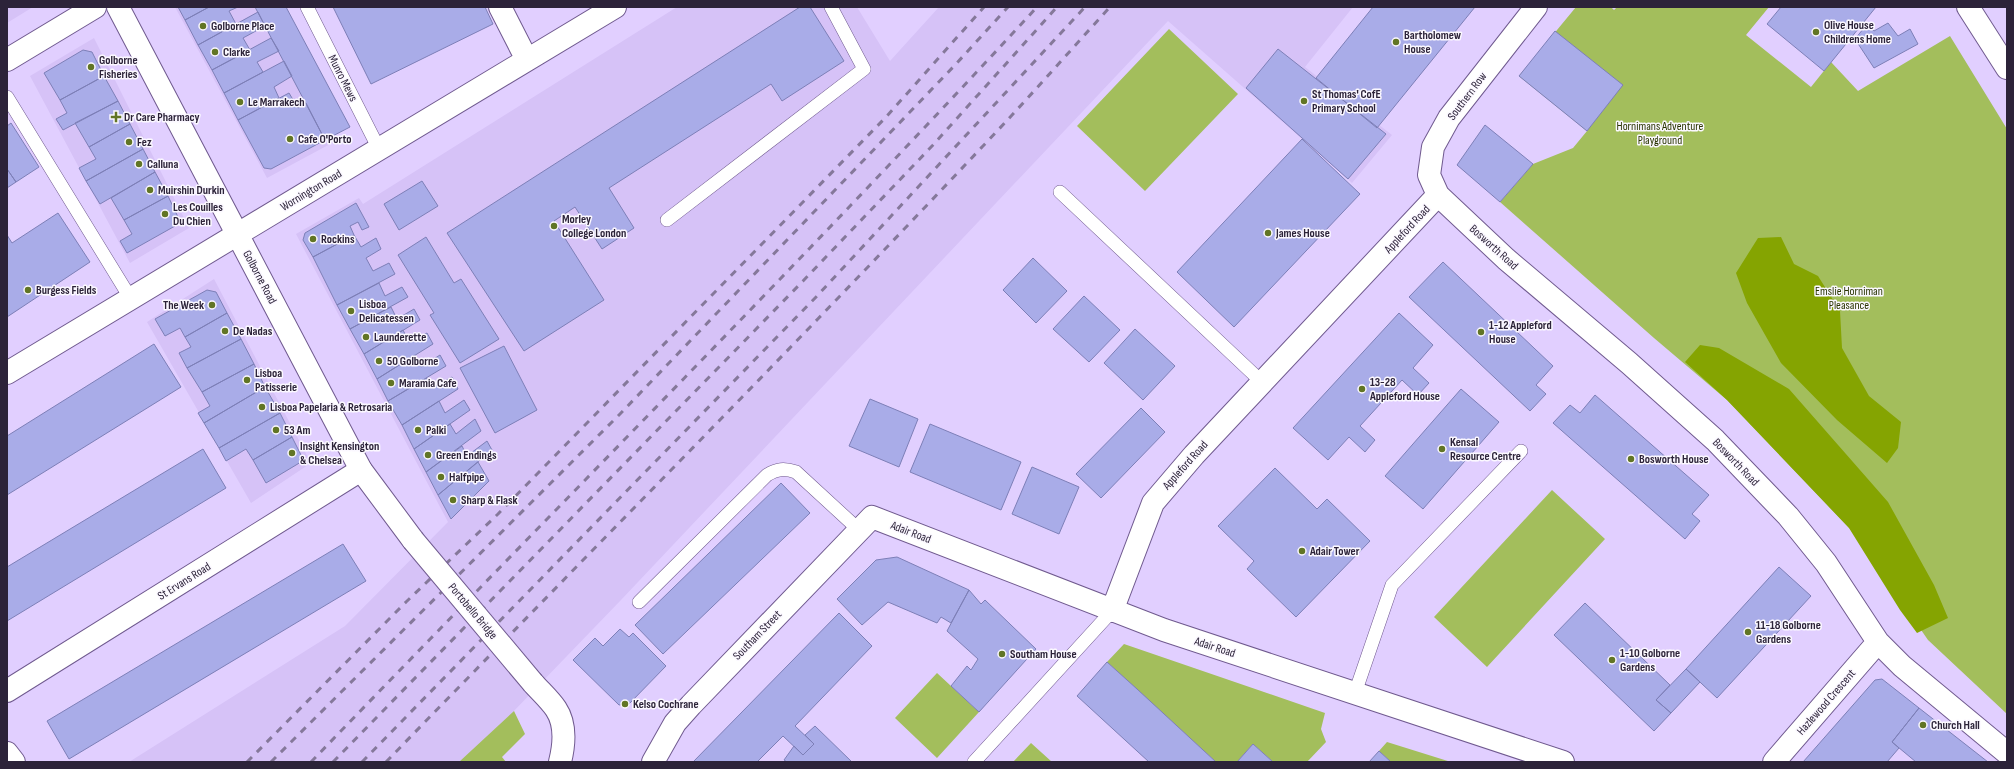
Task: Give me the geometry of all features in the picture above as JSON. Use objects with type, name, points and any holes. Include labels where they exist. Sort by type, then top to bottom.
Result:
[{"type":"street","points":[[7,60],[95,7]]},
{"type":"street","name":"Golborne Road","points":[[118,7],[361,470],[413,540]]},
{"type":"street","points":[[500,7],[527,60]]},
{"type":"street","name":"Wornington Road","points":[[7,373],[615,7]]},
{"type":"street","name":"Southern Row","points":[[1438,195],[1429,175],[1433,148],[1449,118],[1536,7]]},
{"type":"street","points":[[1968,7],[2007,68]]},
{"type":"street","name":"Appleford Road","points":[[1112,611],[1153,503],[1194,454],[1263,383],[1438,195]]},
{"type":"street","name":"Bosworth Road","points":[[1438,195],[1506,259],[1715,440],[1788,516],[1826,564],[1878,642],[1902,666],[2007,754]]},
{"type":"street","name":"St Ervans Road","points":[[7,691],[361,470]]},
{"type":"street","name":"Adair Road","points":[[865,523],[1112,611],[1563,762]]},
{"type":"street","name":"Southam Street","points":[[653,762],[663,742],[681,717],[865,523]]},
{"type":"street","name":"Portobello Bridge","points":[[413,540],[557,710],[563,733],[563,751],[560,762]]},
{"type":"street","name":"Hazlewood Crescent","points":[[1774,762],[1878,642]]},
{"type":"street","points":[[7,753],[14,762]]},
{"type":"lane","name":"Munro Mews","points":[[307,7],[379,149]]},
{"type":"lane","points":[[667,220],[864,69],[831,7]]},
{"type":"lane","points":[[7,97],[131,299]]},
{"type":"lane","points":[[1060,192],[1263,383]]},
{"type":"lane","points":[[1355,693],[1392,585],[1521,451]]},
{"type":"lane","points":[[639,602],[766,476],[776,470],[786,468],[796,472],[865,523]]},
{"type":"lane","name":"Appleford Road","points":[[974,762],[1112,611]]},
{"type":"shaded area","points":[[7,7],[33,7],[7,23]]},
{"type":"shaded area","points":[[175,7],[257,7],[332,143],[267,178]]},
{"type":"shaded area","points":[[677,7],[857,7],[890,61],[939,7],[1353,7],[1305,67],[1392,135],[1352,183],[1168,21],[621,600],[511,714],[460,762],[129,762],[345,626],[448,522],[296,234],[359,198],[363,204]]},
{"type":"shaded area","points":[[94,38],[189,228],[130,263],[30,76]]},
{"type":"shaded area","points":[[214,279],[311,463],[251,503],[147,322]]},
{"type":"green space","name":"Emslie Horniman Pleasance","points":[[1576,7],[1611,7],[1614,10],[1617,7],[1769,7],[1746,35],[1811,87],[1831,62],[1858,91],[1950,36],[2007,129],[2007,714],[1928,640],[1855,534],[1727,400],[1654,338],[1500,202],[1533,164],[1573,148],[1587,131],[1519,76]]},
{"type":"green space","points":[[1169,29],[1238,94],[1145,191],[1077,126]]},
{"type":"green space","points":[[1781,237],[1794,264],[1818,276],[1840,311],[1842,348],[1869,396],[1901,422],[1898,448],[1887,463],[1837,420],[1781,363],[1747,303],[1736,273],[1758,238]]},
{"type":"green space","points":[[1700,345],[1719,348],[1789,389],[1888,502],[1934,585],[1948,618],[1917,633],[1900,610],[1849,528],[1727,400],[1685,362]]},
{"type":"green space","points":[[1552,490],[1605,539],[1487,667],[1434,617]]},
{"type":"green space","points":[[1124,644],[1325,713],[1321,729],[1326,742],[1307,762],[1273,762],[1253,744],[1237,762],[1216,762],[1107,662]]},
{"type":"green space","points":[[937,673],[979,712],[937,758],[895,718]]},
{"type":"green space","points":[[514,711],[525,734],[502,757],[506,762],[459,762]]},
{"type":"green space","points":[[1387,742],[1451,762],[1391,762],[1379,751]]},
{"type":"green space","points":[[1031,743],[1052,762],[1013,762]]},
{"type":"building","points":[[178,7],[209,7],[185,20]]},
{"type":"building","points":[[209,7],[238,7],[229,11],[236,24],[198,45],[185,20]]},
{"type":"building","points":[[255,7],[286,7],[350,127],[325,140]]},
{"type":"building","points":[[333,7],[485,7],[493,24],[371,84]]},
{"type":"building","points":[[800,7],[810,7],[844,61],[782,101],[771,84],[609,188],[634,228],[602,249],[575,207],[554,221],[604,300],[524,351],[447,233]]},
{"type":"building","name":"Bartholomew House","points":[[1373,7],[1475,7],[1377,128],[1316,78]]},
{"type":"building","name":"Olive House Childrens Home","points":[[1781,7],[1876,7],[1824,71],[1767,24]]},
{"type":"building","points":[[258,12],[265,26],[243,38],[250,50],[212,70],[198,45]]},
{"type":"building","points":[[1868,23],[1874,31],[1888,23],[1898,36],[1910,29],[1918,44],[1874,68],[1855,39]]},
{"type":"building","points":[[1555,31],[1623,85],[1587,131],[1519,76]]},
{"type":"building","points":[[271,38],[279,51],[257,62],[263,72],[224,93],[212,70]]},
{"type":"building","points":[[1278,49],[1386,134],[1348,179],[1246,88]]},
{"type":"building","points":[[83,50],[92,52],[104,76],[60,100],[44,73]]},
{"type":"building","points":[[284,61],[292,76],[274,87],[279,98],[238,120],[224,93]]},
{"type":"building","points":[[104,76],[118,101],[63,130],[56,119],[67,113],[60,100]]},
{"type":"building","points":[[289,93],[298,108],[306,103],[325,140],[271,169],[264,168],[238,120]]},
{"type":"building","points":[[118,101],[130,124],[89,147],[75,123]]},
{"type":"building","points":[[11,123],[39,167],[16,182],[7,169],[7,126]]},
{"type":"building","points":[[130,124],[143,149],[86,181],[79,168],[96,159],[89,147]]},
{"type":"building","points":[[1485,125],[1533,164],[1500,202],[1457,165]]},
{"type":"building","name":"James House","points":[[1302,139],[1360,194],[1234,327],[1177,272]]},
{"type":"building","points":[[143,149],[155,172],[100,204],[86,181]]},
{"type":"building","points":[[7,169],[16,182],[7,188]]},
{"type":"building","points":[[155,172],[168,196],[124,220],[111,198]]},
{"type":"building","points":[[422,181],[438,206],[399,230],[384,204]]},
{"type":"building","points":[[168,196],[178,217],[175,226],[127,253],[120,241],[132,234],[124,220]]},
{"type":"building","points":[[356,203],[369,227],[362,230],[358,222],[350,226],[354,235],[313,257],[303,240],[305,233]]},
{"type":"building","name":"Burgess Fields","points":[[58,213],[90,262],[7,317],[7,235],[12,243]]},
{"type":"building","points":[[354,235],[361,247],[376,238],[381,249],[366,258],[373,271],[389,263],[395,274],[337,305],[313,257]]},
{"type":"building","points":[[426,237],[454,283],[461,279],[499,339],[460,363],[430,315],[434,313],[398,255]]},
{"type":"building","points":[[1033,258],[1067,291],[1036,323],[1003,290]]},
{"type":"building","name":"1-12 Appleford House","points":[[1443,262],[1553,366],[1536,385],[1546,394],[1530,411],[1409,297]]},
{"type":"building","points":[[379,283],[385,296],[402,287],[408,297],[350,329],[337,305]]},
{"type":"building","points":[[207,290],[216,292],[227,313],[185,337],[180,328],[165,336],[155,319]]},
{"type":"building","points":[[1084,296],[1120,330],[1089,362],[1053,329]]},
{"type":"building","points":[[391,307],[397,319],[414,309],[420,320],[364,354],[350,329]]},
{"type":"building","points":[[227,313],[241,339],[187,368],[179,353],[191,347],[185,337]]},
{"type":"building","name":"13-28 Appleford House","points":[[1399,313],[1433,345],[1413,368],[1429,383],[1418,395],[1402,380],[1360,426],[1375,440],[1365,452],[1349,437],[1328,460],[1293,428]]},
{"type":"building","points":[[1135,329],[1175,366],[1143,400],[1104,363]]},
{"type":"building","points":[[403,330],[409,342],[427,333],[433,344],[377,379],[364,354]]},
{"type":"building","points":[[241,339],[254,364],[202,392],[187,368]]},
{"type":"building","points":[[154,344],[181,387],[7,495],[7,436]]},
{"type":"building","points":[[504,346],[537,410],[495,433],[460,368]]},
{"type":"building","points":[[415,355],[421,367],[440,355],[446,366],[388,401],[377,379]]},
{"type":"building","points":[[254,364],[265,387],[204,423],[198,413],[210,406],[202,392]]},
{"type":"building","points":[[452,377],[458,389],[402,425],[388,401],[427,378],[432,388]]},
{"type":"building","points":[[265,387],[280,413],[219,448],[204,423]]},
{"type":"building","name":"Kensal Resource Centre","points":[[1461,389],[1499,422],[1423,509],[1385,476]]},
{"type":"building","name":"Bosworth House","points":[[1595,395],[1709,495],[1692,514],[1700,521],[1685,539],[1553,423],[1570,405],[1580,413]]},
{"type":"building","points":[[870,399],[918,419],[899,467],[849,446]]},
{"type":"building","points":[[464,400],[470,410],[414,449],[402,425],[439,401],[445,413]]},
{"type":"building","points":[[1141,408],[1165,432],[1101,498],[1076,474]]},
{"type":"building","points":[[280,413],[292,437],[253,460],[246,449],[226,461],[219,448]]},
{"type":"building","points":[[475,419],[481,431],[426,472],[414,449],[450,424],[456,434]]},
{"type":"building","points":[[930,424],[1021,462],[1001,510],[910,472]]},
{"type":"building","points":[[292,437],[302,457],[301,462],[266,483],[253,460]]},
{"type":"building","points":[[487,441],[492,450],[438,495],[426,472],[462,446],[467,456]]},
{"type":"building","points":[[203,449],[226,488],[7,621],[7,567]]},
{"type":"building","points":[[478,462],[489,481],[451,519],[438,495]]},
{"type":"building","points":[[1032,467],[1079,487],[1059,534],[1012,514]]},
{"type":"building","name":"Adair Tower","points":[[1275,468],[1317,509],[1327,499],[1370,541],[1296,617],[1247,569],[1254,561],[1218,526]]},
{"type":"building","points":[[781,483],[810,513],[663,654],[635,625]]},
{"type":"building","points":[[343,544],[366,581],[69,759],[47,721]]},
{"type":"building","points":[[897,557],[969,590],[951,623],[941,617],[937,623],[888,602],[862,625],[837,599],[876,560]]},
{"type":"building","name":"11-18 Golborne Gardens","points":[[1779,567],[1811,596],[1717,698],[1686,669]]},
{"type":"building","name":"Southam House","points":[[969,590],[981,604],[985,600],[1036,649],[979,712],[951,686],[967,666],[971,670],[978,659],[947,631]]},
{"type":"building","name":"1-10 Golborne Gardens","points":[[1585,603],[1670,685],[1656,700],[1671,713],[1654,731],[1554,635]]},
{"type":"building","points":[[839,613],[872,646],[795,726],[814,744],[803,755],[783,736],[757,762],[693,762]]},
{"type":"building","points":[[620,629],[629,637],[633,633],[666,666],[629,704],[619,705],[573,660],[595,638],[603,646]]},
{"type":"building","points":[[1107,662],[1216,762],[1149,762],[1077,696]]},
{"type":"building","points":[[1686,669],[1700,682],[1671,713],[1656,700]]},
{"type":"building","points":[[1882,679],[1919,708],[1892,742],[1899,748],[1887,762],[1803,762],[1875,680]]},
{"type":"building","name":"Church Hall","points":[[1919,708],[1988,762],[1916,762],[1892,742]]},
{"type":"building","points":[[815,726],[852,762],[787,762],[784,760],[794,746],[803,755],[814,744],[805,735]]},
{"type":"building","points":[[1253,744],[1273,762],[1237,762]]},
{"type":"building","points":[[1379,751],[1391,762],[1369,762]]},
{"type":"railway","points":[[247,762],[406,602],[498,514],[887,116],[984,7]]},
{"type":"railway","points":[[271,762],[620,414],[956,64],[1008,7]]},
{"type":"railway","points":[[311,762],[767,293],[1037,7]]},
{"type":"railway","points":[[333,762],[803,281],[933,145],[1057,7]]},
{"type":"railway","points":[[362,762],[817,296],[1085,7]]},
{"type":"railway","points":[[386,762],[760,379],[908,225],[1015,112],[1110,7]]},
{"type":"place","name":"Golborne Place","points":[[203,26]]},
{"type":"place","name":"Olive House Childrens Home","points":[[1816,32]]},
{"type":"place","name":"Bartholomew House","points":[[1396,42]]},
{"type":"place","name":"Clarke","points":[[215,52]]},
{"type":"place","name":"Golborne Fisheries","points":[[91,67]]},
{"type":"place","name":"St Thomas' CofE Primary School","points":[[1304,101]]},
{"type":"place","name":"Le Marrakech","points":[[240,102]]},
{"type":"place","name":"Dr Care Pharmacy","points":[[116,117]]},
{"type":"place","name":"Cafe O'Porto","points":[[290,139]]},
{"type":"place","name":"Fez","points":[[129,142]]},
{"type":"place","name":"Calluna","points":[[139,164]]},
{"type":"place","name":"Muirshin Durkin","points":[[150,190]]},
{"type":"place","name":"Les Couilles Du Chien","points":[[165,214]]},
{"type":"place","name":"Morley College London","points":[[554,226]]},
{"type":"place","name":"James House","points":[[1268,233]]},
{"type":"place","name":"Rockins","points":[[313,239]]},
{"type":"place","name":"Burgess Fields","points":[[28,290]]},
{"type":"place","name":"The Week","points":[[212,305]]},
{"type":"place","name":"Lisboa Delicatessen","points":[[351,311]]},
{"type":"place","name":"De Nadas","points":[[225,331]]},
{"type":"place","name":"1-12 Appleford House","points":[[1481,332]]},
{"type":"place","name":"Launderette","points":[[366,337]]},
{"type":"place","name":"50 Golborne","points":[[379,361]]},
{"type":"place","name":"Lisboa Patisserie","points":[[247,380]]},
{"type":"place","name":"Maramia Cafe","points":[[391,383]]},
{"type":"place","name":"13-28 Appleford House","points":[[1362,389]]},
{"type":"place","name":"Lisboa Papelaria & Retrosaria","points":[[262,407]]},
{"type":"place","name":"53 Am","points":[[276,430]]},
{"type":"place","name":"Palki","points":[[418,430]]},
{"type":"place","name":"Kensal Resource Centre","points":[[1442,449]]},
{"type":"place","name":"Insight Kensington & Chelsea","points":[[292,453]]},
{"type":"place","name":"Green Endings","points":[[428,455]]},
{"type":"place","name":"Bosworth House","points":[[1631,459]]},
{"type":"place","name":"Halfpipe","points":[[441,477]]},
{"type":"place","name":"Sharp & Flask","points":[[453,500]]},
{"type":"place","name":"Adair Tower","points":[[1302,551]]},
{"type":"place","name":"11-18 Golborne Gardens","points":[[1748,632]]},
{"type":"place","name":"Southam House","points":[[1002,654]]},
{"type":"place","name":"1-10 Golborne Gardens","points":[[1612,660]]},
{"type":"place","name":"Kelso Cochrane","points":[[625,704]]},
{"type":"place","name":"Church Hall","points":[[1923,725]]},
{"type":"park label","name":"Hornimans Adventure Playground","points":[[1660,133]]}]
